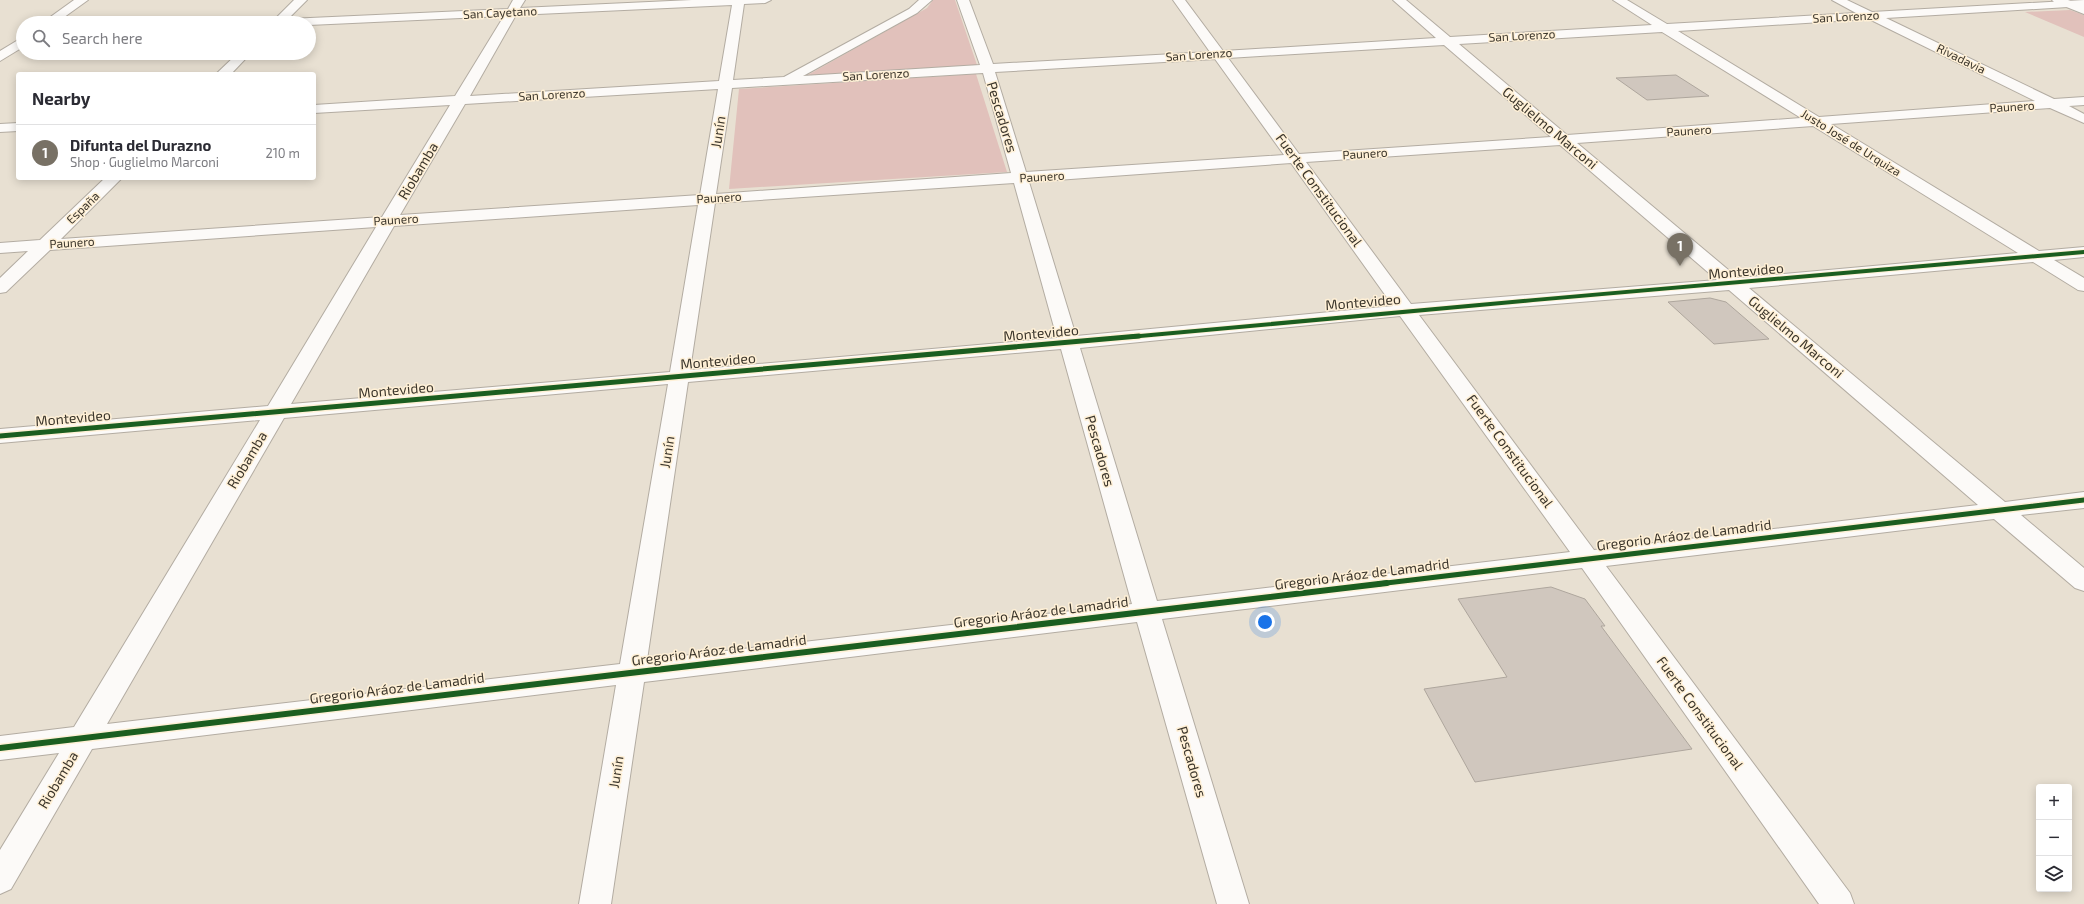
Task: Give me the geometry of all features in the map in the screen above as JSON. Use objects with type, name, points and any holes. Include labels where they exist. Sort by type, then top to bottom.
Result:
[{"type":"street","points":[[58,16],[82,0]]},
{"type":"street","points":[[284,16],[301,0]]},
{"type":"street","name":"San Cayetano","points":[[316,21],[515,6],[766,0]]},
{"type":"street","points":[[784,81],[913,11],[926,0]]},
{"type":"street","name":"Pescadores","points":[[963,0],[988,69],[1021,178],[1233,904]]},
{"type":"street","name":"Fuerte Constitucional","points":[[1179,0],[1407,310],[1838,904]]},
{"type":"street","name":"Guglielmo Marconi","points":[[1399,0],[2084,582]]},
{"type":"street","name":"Justo José de Urquiza","points":[[1619,0],[2084,286]]},
{"type":"street","name":"Rivadavia","points":[[1838,0],[2084,119]]},
{"type":"street","points":[[2058,0],[2084,10]]},
{"type":"street","name":"Junín","points":[[595,904],[739,1]]},
{"type":"street","name":"San Lorenzo","points":[[316,109],[1219,54],[2084,4]]},
{"type":"street","name":"Riobamba","points":[[0,879],[515,6]]},
{"type":"street","points":[[8,36],[16,35]]},
{"type":"street","points":[[0,57],[16,46]]},
{"type":"street","points":[[225,72],[238,60]]},
{"type":"street","name":"Paunero","points":[[0,248],[1564,140],[2084,101]]},
{"type":"street","points":[[0,128],[16,127]]},
{"type":"street","name":"España","points":[[0,288],[112,180]]},
{"type":"street","name":"Montevideo","points":[[0,436],[1068,343],[1407,310],[1733,284],[2084,252]]},
{"type":"street","name":"Gregorio Aráoz de Lamadrid","points":[[0,748],[2084,500]]},
{"type":"shaded area","points":[[933,0],[955,0],[977,65],[806,76],[927,8]]},
{"type":"shaded area","points":[[2070,10],[2084,15],[2084,37],[2025,12]]},
{"type":"shaded area","points":[[976,74],[1007,172],[729,189],[739,89]]},
{"type":"building","points":[[1676,75],[1709,96],[1647,100],[1616,78]]},
{"type":"building","points":[[1710,298],[1726,302],[1769,339],[1714,344],[1668,302]]},
{"type":"building","points":[[1551,587],[1585,599],[1605,626],[1601,626],[1692,749],[1475,782],[1424,689],[1507,677],[1458,599]]},
{"type":"cycle path","points":[[0,436],[1068,343],[1407,310],[1733,284],[2084,252]]},
{"type":"cycle path","points":[[0,748],[2084,500]]},
{"type":"place","name":"Difunta del Durazno","points":[[1680,266]]}]
